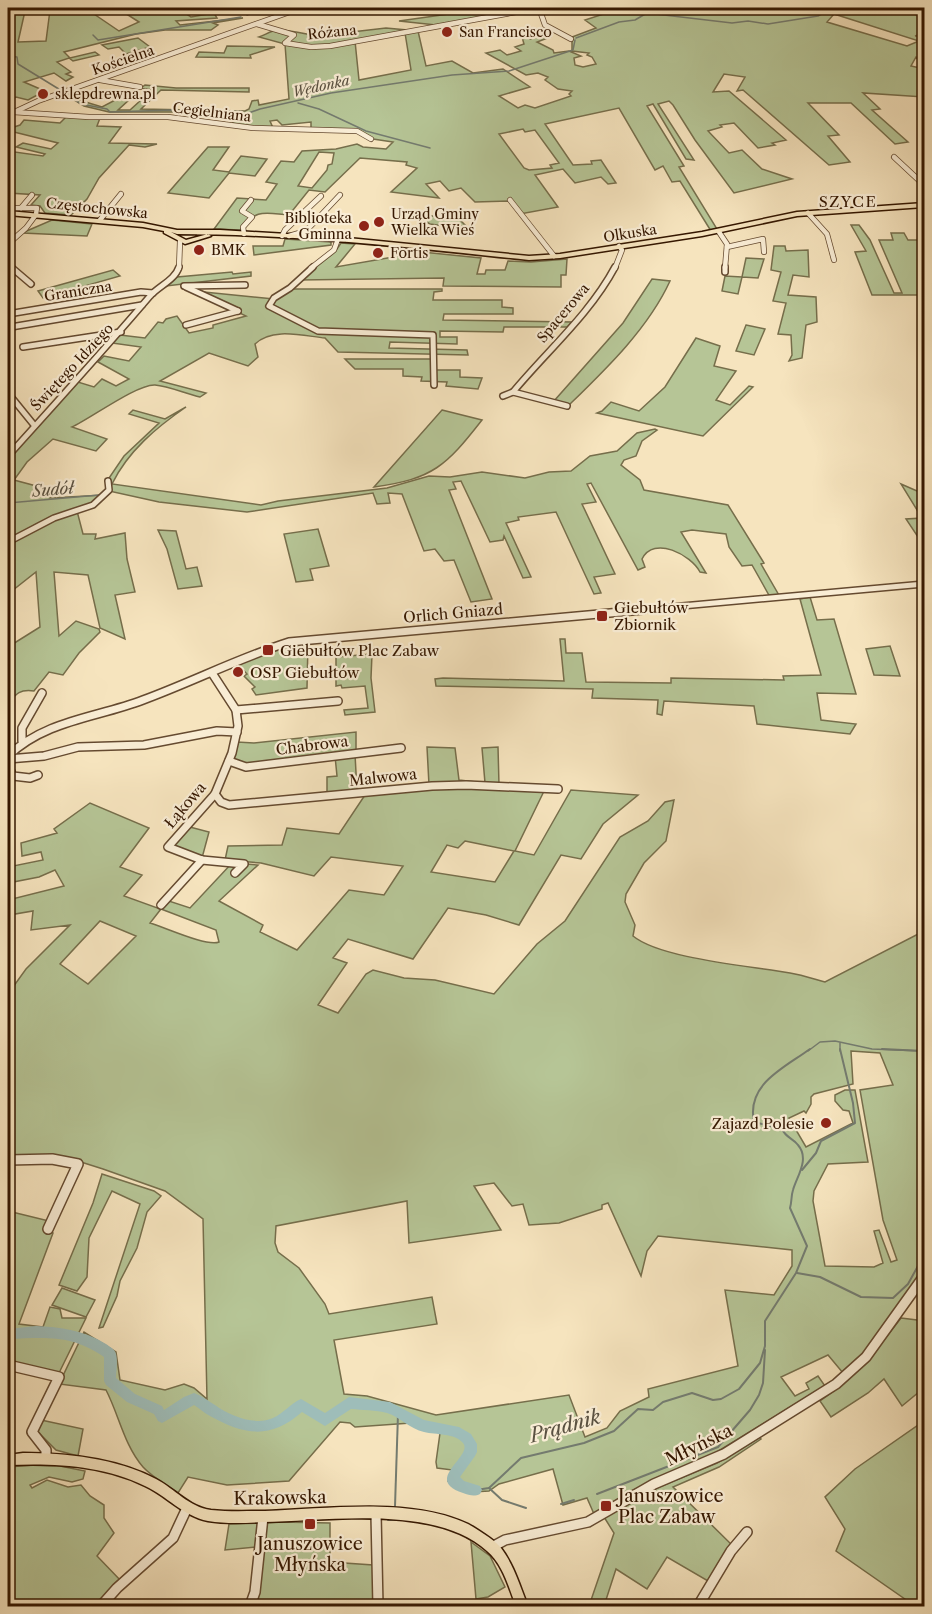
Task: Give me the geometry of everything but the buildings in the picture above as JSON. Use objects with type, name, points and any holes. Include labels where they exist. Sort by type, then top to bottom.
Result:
[{"type":"main road","name":"Olkuska","points":[[338,239],[497,256],[554,256],[719,232],[808,213],[924,204]]},
{"type":"main road","name":"Częstochowska","points":[[8,214],[100,220],[195,232]]},
{"type":"main road","name":"Częstochowska","points":[[36,215],[152,229],[189,242],[197,240]]},
{"type":"main road","points":[[177,239],[183,231]]},
{"type":"main road","points":[[195,232],[338,239]]},
{"type":"main road","points":[[195,232],[198,236],[197,240]]},
{"type":"main road","points":[[197,240],[202,236],[225,233]]},
{"type":"main road","name":"Krakowska","points":[[8,1460],[46,1458],[136,1476],[155,1485],[186,1508],[212,1516],[408,1514],[439,1518],[475,1534],[492,1547],[500,1557],[522,1606]]},
{"type":"street","points":[[257,24],[301,8]]},
{"type":"street","points":[[539,8],[540,18],[545,25],[572,39]]},
{"type":"street","name":"Różana","points":[[257,24],[294,35],[285,43],[315,47],[403,34],[539,8]]},
{"type":"street","name":"Kościelna","points":[[8,115],[38,100],[257,24]]},
{"type":"street","points":[[97,80],[140,87]]},
{"type":"street","name":"Cegielniana","points":[[13,112],[89,117],[168,117],[253,128],[357,131],[371,139]]},
{"type":"street","points":[[894,157],[924,185]]},
{"type":"street","points":[[100,220],[121,194]]},
{"type":"street","points":[[21,208],[32,195]]},
{"type":"street","points":[[321,196],[285,230],[285,236],[306,231],[340,195]]},
{"type":"street","points":[[244,234],[243,227],[252,217],[242,213],[251,200]]},
{"type":"street","points":[[510,200],[529,224],[535,236],[554,256]]},
{"type":"street","points":[[8,208],[37,208],[38,210],[30,227],[16,235],[8,244]]},
{"type":"street","points":[[808,213],[827,234],[834,260]]},
{"type":"street","points":[[719,232],[727,246],[725,272]]},
{"type":"street","points":[[177,239],[181,250],[189,242]]},
{"type":"street","points":[[338,239],[334,250],[290,288],[268,303],[269,306],[325,332],[433,335],[434,385]]},
{"type":"street","points":[[727,246],[761,239],[764,240],[764,252]]},
{"type":"street","name":"Spacerowa","points":[[512,393],[601,289],[619,259],[622,250],[619,246]]},
{"type":"street","name":"Świętego Idziego","points":[[8,456],[121,332],[153,293],[178,272],[181,250]]},
{"type":"street","points":[[8,264],[31,284]]},
{"type":"street","points":[[186,325],[237,311],[184,286],[245,285]]},
{"type":"street","name":"Graniczna","points":[[8,314],[141,292],[153,293]]},
{"type":"street","points":[[11,327],[142,305]]},
{"type":"street","points":[[50,307],[54,320]]},
{"type":"street","points":[[23,347],[121,332]]},
{"type":"street","points":[[8,393],[34,425]]},
{"type":"street","points":[[502,396],[512,393],[567,406]]},
{"type":"street","points":[[8,542],[54,518],[96,504],[109,490],[108,481]]},
{"type":"street","name":"Orlich Gniazd","points":[[8,757],[22,741],[48,729],[137,703],[255,653],[289,642],[924,584]]},
{"type":"street","points":[[212,673],[236,710],[338,701]]},
{"type":"street","points":[[22,741],[22,728],[42,693]]},
{"type":"street","name":"Łąkowa","points":[[236,710],[237,732],[215,794],[168,847],[201,860],[244,864],[236,873]]},
{"type":"street","points":[[8,757],[44,756],[89,746],[144,745],[217,731],[237,732]]},
{"type":"street","name":"Chabrowa","points":[[228,761],[246,767],[401,748]]},
{"type":"street","points":[[8,766],[13,776],[30,778],[38,775]]},
{"type":"street","name":"Malwowa","points":[[215,794],[221,802],[229,805],[432,786],[466,785],[558,789]]},
{"type":"street","points":[[161,905],[201,860]]},
{"type":"street","points":[[8,1160],[52,1159],[78,1164],[48,1229]]},
{"type":"street","name":"Młyńska","points":[[492,1547],[505,1540],[588,1522],[654,1484],[724,1454],[836,1384],[866,1357],[924,1276]]},
{"type":"street","points":[[8,1365],[59,1377],[32,1432],[46,1450],[46,1458]]},
{"type":"street","points":[[101,1606],[117,1588],[173,1538],[186,1508]]},
{"type":"street","points":[[376,1514],[378,1606]]},
{"type":"street","points":[[250,1606],[254,1597],[263,1517]]},
{"type":"street","points":[[698,1606],[731,1551],[747,1532]]},
{"type":"green space","points":[[8,8],[85,8],[119,31],[139,22],[117,8],[177,8],[191,17],[214,13],[217,18],[176,21],[180,25],[243,18],[213,23],[218,25],[211,30],[165,30],[136,34],[64,52],[70,58],[95,52],[99,55],[73,61],[69,58],[57,62],[71,72],[66,74],[73,77],[66,81],[54,73],[24,82],[45,91],[28,100],[16,97],[8,101],[8,34],[11,12],[8,12]],"holes":[[[50,10],[46,41],[18,42],[25,11]]]},
{"type":"green space","points":[[622,8],[894,8],[924,17],[924,30],[918,30],[924,33],[915,36],[924,36],[924,61],[918,64],[921,60],[916,57],[911,66],[920,68],[924,66],[924,97],[863,93],[880,109],[872,110],[908,142],[895,144],[851,103],[808,103],[839,135],[828,136],[850,162],[829,165],[743,90],[737,91],[745,77],[724,74],[713,92],[729,91],[786,140],[758,148],[734,123],[720,125],[722,127],[708,131],[729,153],[742,150],[762,169],[792,179],[734,193],[669,101],[658,104],[694,160],[686,159],[653,104],[647,106],[684,166],[679,167],[717,229],[711,231],[680,181],[672,182],[663,166],[655,170],[619,108],[545,124],[573,165],[592,164],[591,161],[601,160],[616,183],[608,184],[601,177],[575,183],[563,169],[535,175],[558,207],[520,214],[509,201],[475,202],[461,188],[449,191],[440,181],[426,184],[439,198],[391,192],[417,168],[406,165],[407,162],[360,158],[325,192],[309,190],[289,215],[267,213],[256,215],[240,230],[214,229],[237,198],[266,200],[277,184],[266,182],[281,161],[294,162],[302,151],[336,149],[357,144],[363,147],[386,149],[393,142],[373,139],[366,134],[311,128],[311,122],[282,125],[277,120],[270,121],[273,128],[232,124],[236,117],[176,112],[109,112],[84,106],[63,93],[67,92],[79,100],[102,107],[119,98],[130,99],[118,110],[130,110],[152,90],[141,88],[145,85],[176,88],[249,88],[249,92],[161,90],[141,109],[245,111],[249,109],[252,101],[258,100],[259,105],[289,99],[285,44],[259,37],[278,30],[317,36],[386,28],[418,31],[426,66],[452,61],[473,73],[503,69],[530,87],[499,96],[518,108],[525,105],[535,108],[571,96],[569,94],[572,91],[558,89],[545,80],[548,77],[538,73],[526,75],[486,53],[500,50],[507,55],[521,51],[515,47],[524,44],[520,30],[526,30],[530,39],[545,34],[550,37],[537,42],[553,50],[554,53],[569,51],[581,56],[574,58],[575,65],[583,67],[596,64],[592,57],[587,55],[589,53],[572,51],[572,37],[596,28],[585,20]],"holes":[[[834,14],[919,41],[907,46],[827,22]],[[405,33],[411,70],[359,80],[355,41]],[[523,129],[525,132],[535,130],[559,163],[550,165],[552,168],[529,170],[524,168],[499,134]],[[319,152],[334,153],[332,164],[328,165],[327,170],[312,188],[298,186]]]},
{"type":"green space","points":[[477,10],[488,16],[436,25],[399,21]]},
{"type":"green space","points":[[138,38],[150,47],[126,54],[119,47],[108,49],[102,45]]},
{"type":"green space","points":[[227,46],[275,47],[250,55],[251,58],[196,57],[199,52],[224,53]]},
{"type":"green space","points":[[67,116],[100,118],[97,126],[121,127],[109,143],[157,144],[145,147],[129,145],[99,178],[87,199],[71,215],[45,213],[40,206],[31,205],[40,195],[8,193],[8,151],[43,156],[45,154],[16,147],[23,143],[51,149],[58,143],[14,132],[8,133],[8,129],[20,125],[24,120],[60,123]]},
{"type":"green space","points":[[208,147],[229,147],[213,170],[229,172],[241,156],[267,159],[255,176],[229,173],[209,198],[168,193]]},
{"type":"green space","points":[[421,216],[456,216],[468,228],[454,224],[451,227],[430,224],[420,218]]},
{"type":"green space","points":[[52,220],[92,224],[87,236],[22,233]]},
{"type":"green space","points":[[851,225],[859,225],[870,240],[894,293],[902,293],[879,240],[893,240],[891,233],[904,233],[908,240],[924,240],[924,295],[872,295],[855,252],[866,251]]},
{"type":"green space","points":[[285,239],[331,242],[331,245],[254,255],[253,246],[283,246]]},
{"type":"green space","points":[[341,243],[355,244],[336,267],[422,252],[481,258],[477,274],[485,274],[486,270],[505,270],[508,261],[567,259],[566,275],[561,275],[561,287],[443,286],[444,278],[300,280],[335,252]]},
{"type":"green space","points":[[774,246],[785,246],[786,251],[808,250],[809,277],[793,275],[788,295],[816,297],[817,322],[806,325],[802,358],[789,361],[792,355],[791,335],[778,334],[786,303],[773,301],[781,272],[771,270]]},
{"type":"green space","points":[[746,258],[764,259],[758,278],[742,277]]},
{"type":"green space","points":[[113,270],[120,276],[43,298],[38,291]]},
{"type":"green space","points":[[232,272],[233,274],[251,272],[251,276],[166,286],[177,277]]},
{"type":"green space","points":[[725,276],[742,277],[738,294],[722,291]]},
{"type":"green space","points":[[652,279],[670,281],[661,299],[638,332],[568,406],[554,401],[623,323]]},
{"type":"green space","points":[[290,289],[442,289],[442,291],[434,292],[433,300],[502,300],[502,307],[513,308],[513,314],[444,314],[443,320],[572,322],[567,327],[504,327],[503,332],[440,331],[440,337],[457,337],[457,344],[390,342],[389,348],[467,350],[468,355],[338,352],[325,338],[288,334],[270,336],[255,344],[258,357],[248,366],[209,353],[160,381],[206,393],[200,397],[172,388],[147,386],[72,427],[107,439],[96,451],[53,439],[27,462],[14,480],[55,491],[50,498],[103,495],[94,504],[40,522],[8,540],[8,458],[78,382],[94,387],[102,379],[116,386],[129,379],[98,362],[104,356],[129,361],[141,347],[112,343],[120,335],[145,338],[158,322],[163,323],[166,319],[177,316],[189,333],[213,328],[213,325],[246,316],[194,291],[274,299]]},
{"type":"green space","points":[[746,325],[765,329],[754,355],[736,351]]},
{"type":"green space","points":[[696,338],[720,346],[714,366],[736,371],[716,400],[730,405],[749,386],[753,387],[703,436],[597,413],[611,402],[639,411],[665,387]]},
{"type":"green space","points":[[345,359],[435,359],[435,370],[460,370],[460,377],[482,378],[478,389],[446,386],[447,382],[421,381],[422,377],[403,376],[403,369],[355,369]]},
{"type":"green space","points":[[186,407],[164,423],[135,450],[112,484],[107,481],[124,456],[159,423],[129,414],[133,410],[165,419]]},
{"type":"green space","points":[[442,410],[482,420],[458,449],[437,468],[411,480],[374,487]]},
{"type":"green space","points":[[655,429],[657,430],[642,441],[636,456],[624,460],[621,465],[640,480],[644,490],[728,505],[764,563],[761,564],[780,597],[770,597],[752,565],[742,566],[729,547],[726,534],[692,530],[681,532],[706,573],[700,572],[689,559],[681,554],[663,548],[648,552],[642,559],[645,567],[638,570],[591,483],[587,484],[596,502],[582,504],[615,574],[594,577],[601,593],[594,594],[556,512],[518,517],[519,520],[506,523],[531,577],[523,578],[504,536],[503,540],[490,542],[461,481],[453,482],[456,489],[449,490],[492,599],[471,602],[454,560],[444,561],[435,549],[424,551],[402,494],[388,493],[390,503],[377,504],[373,493],[247,512],[159,502],[109,491],[112,484],[261,505],[387,488],[429,476],[450,477],[482,472],[525,478],[549,472],[571,471],[590,456],[617,451],[637,433]]},
{"type":"green space","points":[[901,484],[924,494],[924,546],[906,519],[922,518]]},
{"type":"green space","points":[[77,511],[83,534],[96,534],[95,539],[125,533],[127,559],[135,592],[115,595],[125,639],[100,628],[88,575],[54,572],[59,636],[76,621],[99,629],[100,632],[79,653],[63,675],[49,672],[34,691],[18,693],[8,704],[8,647],[40,627],[36,572],[8,594],[8,542],[19,535]]},
{"type":"green space","points":[[318,529],[329,566],[310,569],[313,580],[296,582],[284,534]]},
{"type":"green space","points":[[158,530],[176,531],[186,569],[197,567],[202,586],[178,589],[167,549]]},
{"type":"green space","points":[[810,597],[817,620],[834,619],[856,694],[817,693],[821,720],[856,724],[850,734],[757,724],[754,706],[664,701],[662,715],[657,714],[658,700],[592,698],[593,689],[436,686],[435,679],[443,678],[564,681],[560,639],[565,639],[566,653],[582,653],[586,682],[671,683],[671,678],[784,680],[783,676],[821,675],[800,599]]},
{"type":"green space","points":[[308,642],[307,688],[256,695],[252,689],[255,687],[244,676],[247,674],[237,663],[276,647]]},
{"type":"green space","points":[[890,646],[900,676],[874,675],[866,649]]},
{"type":"green space","points":[[372,654],[371,678],[375,712],[345,715],[344,710],[368,708],[365,686],[342,688],[341,685],[336,686],[336,657]]},
{"type":"green space","points":[[356,732],[356,752],[247,766],[231,761],[237,742],[254,743]]},
{"type":"green space","points":[[427,747],[455,748],[459,780],[485,783],[482,748],[498,747],[499,785],[546,787],[515,851],[534,855],[571,790],[638,795],[603,824],[581,859],[561,855],[519,925],[486,915],[448,908],[413,959],[348,939],[333,958],[347,963],[318,1005],[338,1013],[366,974],[373,970],[404,978],[435,980],[494,994],[537,944],[565,921],[620,837],[648,821],[665,802],[674,800],[666,841],[644,863],[626,894],[625,902],[635,925],[633,936],[646,944],[685,956],[790,973],[825,982],[924,931],[924,1270],[865,1354],[843,1373],[828,1355],[781,1377],[795,1396],[809,1389],[806,1383],[818,1376],[825,1386],[707,1458],[631,1491],[594,1514],[587,1498],[563,1505],[553,1469],[499,1484],[489,1491],[472,1492],[455,1487],[448,1481],[453,1470],[437,1468],[440,1433],[411,1423],[355,1427],[350,1423],[340,1422],[289,1481],[227,1485],[188,1477],[178,1493],[151,1474],[136,1458],[126,1440],[106,1390],[59,1384],[84,1332],[116,1352],[120,1380],[165,1390],[184,1384],[194,1388],[207,1399],[203,1219],[165,1191],[103,1169],[81,1162],[8,1156],[8,994],[26,969],[70,925],[31,930],[33,911],[9,915],[8,900],[64,886],[55,870],[39,877],[8,883],[8,867],[43,860],[41,852],[22,856],[21,843],[57,833],[54,829],[90,803],[149,828],[120,867],[142,875],[124,896],[160,909],[169,901],[190,908],[232,863],[258,865],[219,901],[263,925],[260,932],[297,950],[349,890],[384,895],[403,866],[331,857],[314,876],[261,863],[225,860],[228,846],[282,845],[287,828],[339,834],[365,795],[429,785]],"holes":[[[465,841],[514,851],[495,882],[431,872],[447,845],[458,848]],[[161,909],[216,930],[219,942],[205,942],[150,923]],[[100,921],[136,936],[88,984],[60,964]],[[851,1051],[880,1053],[893,1085],[860,1090],[883,1220],[897,1260],[891,1262],[879,1230],[874,1231],[883,1263],[874,1267],[825,1266],[813,1201],[814,1191],[828,1164],[868,1162],[855,1090],[845,1090],[835,1095],[835,1101],[843,1110],[849,1111],[853,1123],[806,1147],[789,1118],[804,1111],[806,1113],[814,1094],[853,1084]],[[494,1183],[512,1206],[523,1204],[529,1225],[559,1223],[602,1209],[602,1205],[608,1203],[641,1276],[647,1251],[658,1236],[792,1250],[792,1266],[774,1295],[725,1290],[738,1366],[648,1389],[649,1397],[620,1411],[607,1428],[585,1437],[569,1395],[436,1415],[367,1396],[344,1394],[334,1340],[437,1324],[432,1297],[329,1314],[325,1304],[299,1268],[278,1252],[275,1243],[276,1226],[407,1201],[409,1243],[501,1230],[474,1186]]]},
{"type":"green space","points":[[355,754],[357,791],[327,795],[327,777],[337,776],[335,756]]},
{"type":"green space","points":[[186,826],[209,832],[202,858],[173,847]]},
{"type":"green space","points":[[102,1174],[154,1191],[161,1196],[147,1212],[137,1248],[120,1281],[117,1296],[103,1327],[99,1328],[140,1204],[112,1191],[89,1238],[87,1277],[77,1291],[59,1285],[93,1203]]},
{"type":"green space","points":[[8,1211],[49,1221],[45,1231],[53,1233],[19,1324],[43,1327],[50,1307],[60,1309],[62,1318],[86,1318],[58,1375],[8,1363]]},
{"type":"green space","points":[[62,1288],[95,1300],[86,1317],[52,1305]]},
{"type":"green space","points":[[901,1318],[917,1320],[924,1327],[924,1392],[919,1392],[902,1406],[884,1379],[868,1393],[831,1417],[820,1401],[864,1363]]},
{"type":"green space","points":[[41,1420],[83,1429],[78,1456],[56,1450],[38,1432]]},
{"type":"green space","points":[[924,1421],[924,1606],[915,1606],[836,1551],[845,1529],[825,1497],[855,1469]]},
{"type":"green space","points":[[760,1437],[761,1439],[719,1467],[673,1487],[732,1545],[708,1581],[667,1557],[647,1589],[616,1569],[604,1606],[589,1606],[614,1533],[604,1517],[652,1490],[717,1463]]},
{"type":"green space","points":[[60,1466],[85,1471],[83,1479],[72,1482],[49,1477],[30,1485],[32,1488],[47,1480],[68,1487],[81,1485],[90,1496],[104,1505],[104,1518],[114,1533],[97,1556],[122,1582],[100,1606],[8,1606],[8,1467]]},
{"type":"green space","points":[[260,1523],[257,1547],[225,1550],[229,1524]]},
{"type":"green space","points":[[264,1523],[330,1523],[330,1562],[373,1565],[373,1606],[253,1606]]},
{"type":"green space","points":[[471,1542],[490,1556],[505,1587],[488,1597],[476,1599]]},
{"type":"waterway","points":[[247,15],[263,8]]},
{"type":"waterway","name":"Wędonka","points":[[576,38],[619,22],[635,20],[647,13],[732,23],[748,21],[768,24],[818,16],[829,10],[845,8]]},
{"type":"waterway","points":[[93,35],[98,40],[241,17]]},
{"type":"waterway","name":"Wędonka","points":[[65,93],[81,104],[107,109],[110,112],[172,110],[237,117],[260,109],[331,93],[452,75],[509,71],[573,50],[575,40]]},
{"type":"waterway","name":"Wędonka","points":[[8,56],[17,57],[18,64],[62,91]]},
{"type":"waterway","points":[[298,103],[319,109],[366,131],[430,148]]},
{"type":"waterway","name":"Sudół","points":[[8,503],[99,495]]},
{"type":"waterway","name":"Prądnik","points":[[808,1051],[820,1042],[835,1041],[872,1049],[921,1051]]},
{"type":"waterway","name":"Prądnik","points":[[840,1043],[840,1049]]},
{"type":"waterway","name":"Prądnik","points":[[489,1488],[521,1458],[584,1443],[614,1431],[638,1409],[653,1410],[663,1402],[692,1393],[713,1400],[721,1399],[739,1389],[760,1363],[765,1346],[765,1321],[796,1273],[807,1246],[790,1208],[792,1192],[803,1162],[801,1150],[782,1129],[754,1122],[753,1109],[761,1087],[769,1078],[810,1049]]},
{"type":"waterway","points":[[802,1170],[816,1153],[821,1141],[855,1123],[853,1103],[840,1049]]},
{"type":"waterway","name":"Prądnik","points":[[882,1049],[924,1051]]},
{"type":"waterway","points":[[797,1273],[820,1277],[861,1297],[893,1298],[908,1284],[924,1255]]},
{"type":"waterway","name":"Prądnik","points":[[8,1334],[61,1333],[98,1346],[110,1354],[110,1381],[131,1398],[158,1410],[162,1417],[191,1399],[199,1401],[211,1410],[238,1423],[259,1427],[279,1421],[301,1405],[325,1420],[349,1403],[390,1408],[422,1426],[455,1431],[467,1438],[471,1444],[471,1452],[454,1475],[453,1480],[461,1486],[476,1490]]},
{"type":"waterway","points":[[597,1494],[718,1447],[750,1410],[759,1395],[763,1383],[765,1350]]},
{"type":"waterway","points":[[395,1506],[398,1414]]},
{"type":"waterway","name":"Prądnik","points":[[476,1490],[489,1488]]},
{"type":"waterway","points":[[489,1488],[502,1500],[526,1508]]},
{"type":"waterway","points":[[561,1504],[574,1500]]},
{"type":"waterway","points":[[388,1520],[395,1520]]},
{"type":"place","name":"San Francisco","points":[[447,32]]},
{"type":"place","name":"sklepdrewna.pl","points":[[43,94]]},
{"type":"place","name":"Urząd Gminy Wielka Wieś","points":[[379,222]]},
{"type":"place","name":"Biblioteka Gminna","points":[[364,226]]},
{"type":"place","name":"BMK","points":[[199,250]]},
{"type":"place","name":"Fortis","points":[[378,253]]},
{"type":"place","name":"Giebułtów Zbiornik","points":[[602,616]]},
{"type":"place","name":"Giebułtów Plac Zabaw","points":[[268,650]]},
{"type":"place","name":"OSP Giebułtów","points":[[238,672]]},
{"type":"place","name":"Zajazd Polesie","points":[[826,1123]]},
{"type":"place","name":"Januszowice Plac Zabaw","points":[[606,1506]]},
{"type":"place","name":"Januszowice Młyńska","points":[[310,1524]]},
{"type":"district","name":"SZYCE","points":[[848,201]]}]
